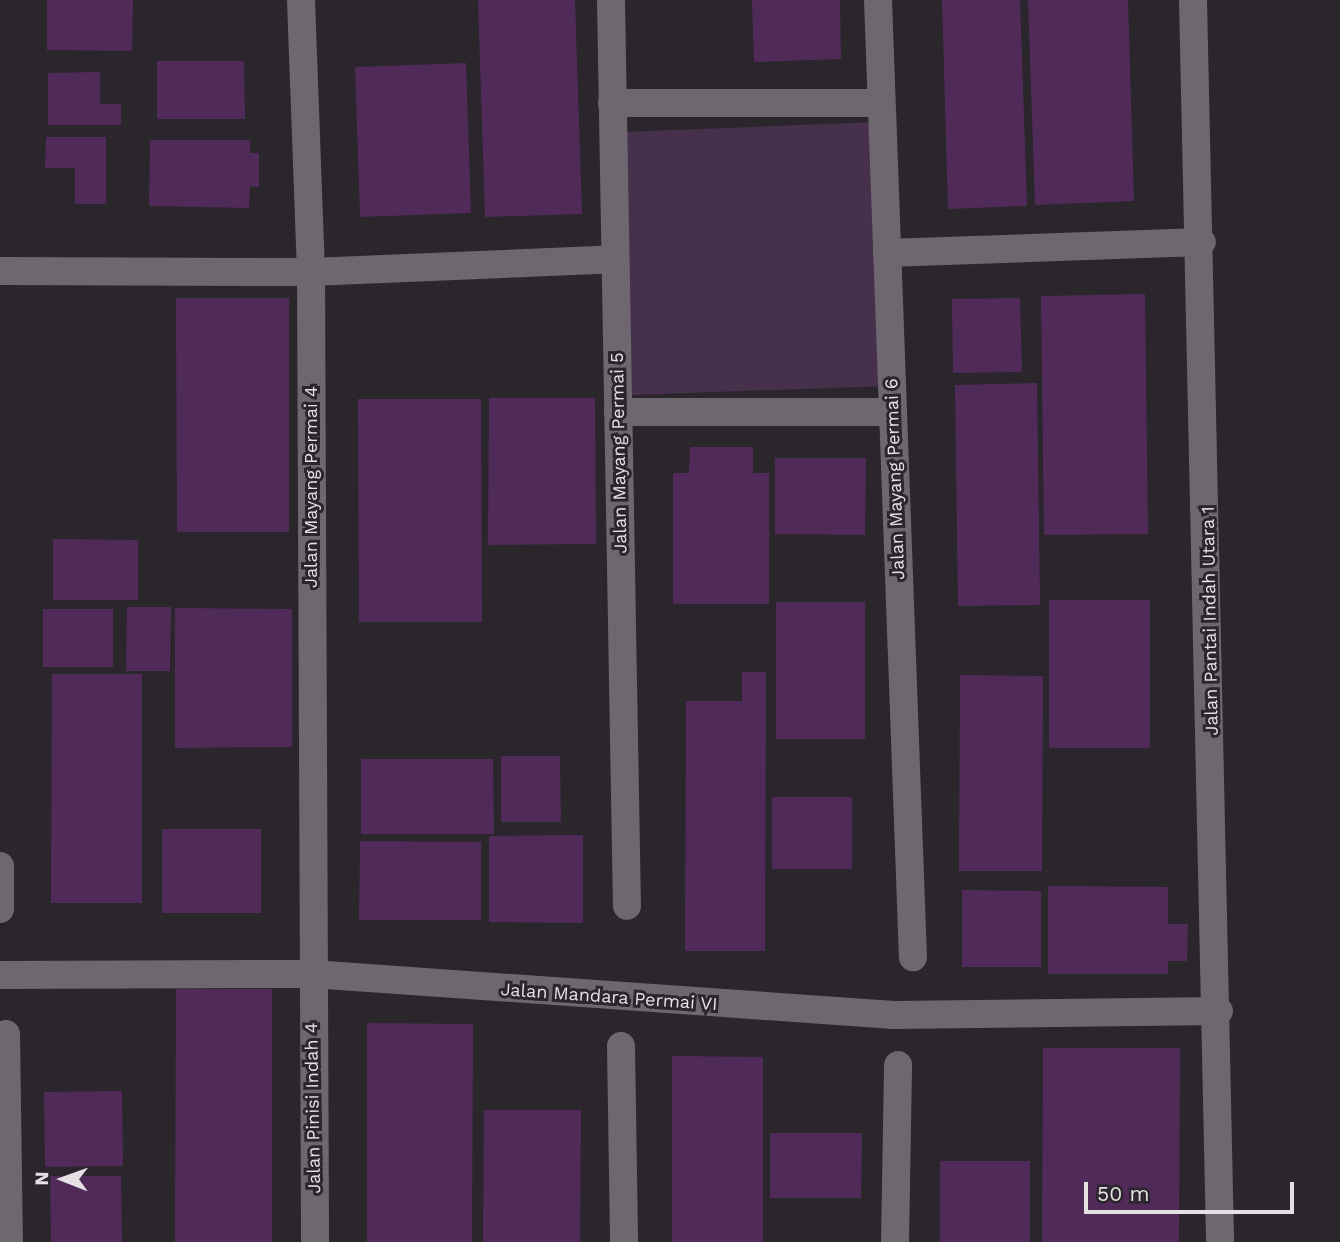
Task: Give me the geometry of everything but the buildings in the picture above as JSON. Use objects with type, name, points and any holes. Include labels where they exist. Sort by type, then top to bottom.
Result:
[{"type":"street","name":"Jalan Mayang Permai 4","points":[[301,0],[312,272],[312,974]]},
{"type":"street","name":"Jalan Mayang Permai 5","points":[[611,0],[627,906]]},
{"type":"street","name":"Jalan Mayang Permai 6","points":[[877,0],[913,957]]},
{"type":"street","name":"Jalan Pantai Indah Utara 1","points":[[1193,0],[1202,242],[1219,1011],[1220,1242]]},
{"type":"street","points":[[612,103],[881,103]]},
{"type":"street","points":[[887,253],[1202,242]]},
{"type":"street","points":[[0,271],[312,272],[615,259]]},
{"type":"street","points":[[618,412],[893,412]]},
{"type":"street","points":[[0,866],[0,909]]},
{"type":"street","name":"Jalan Mandara Permai VI","points":[[0,975],[312,974],[894,1015],[1219,1011]]},
{"type":"street","name":"Jalan Pinisi Indah 4","points":[[312,974],[315,1242]]},
{"type":"street","points":[[6,1034],[9,1242]]},
{"type":"street","points":[[621,1046],[624,1242]]},
{"type":"street","points":[[895,1242],[898,1065]]},
{"type":"shaded area","points":[[878,122],[887,386],[632,395],[623,132]]}]
